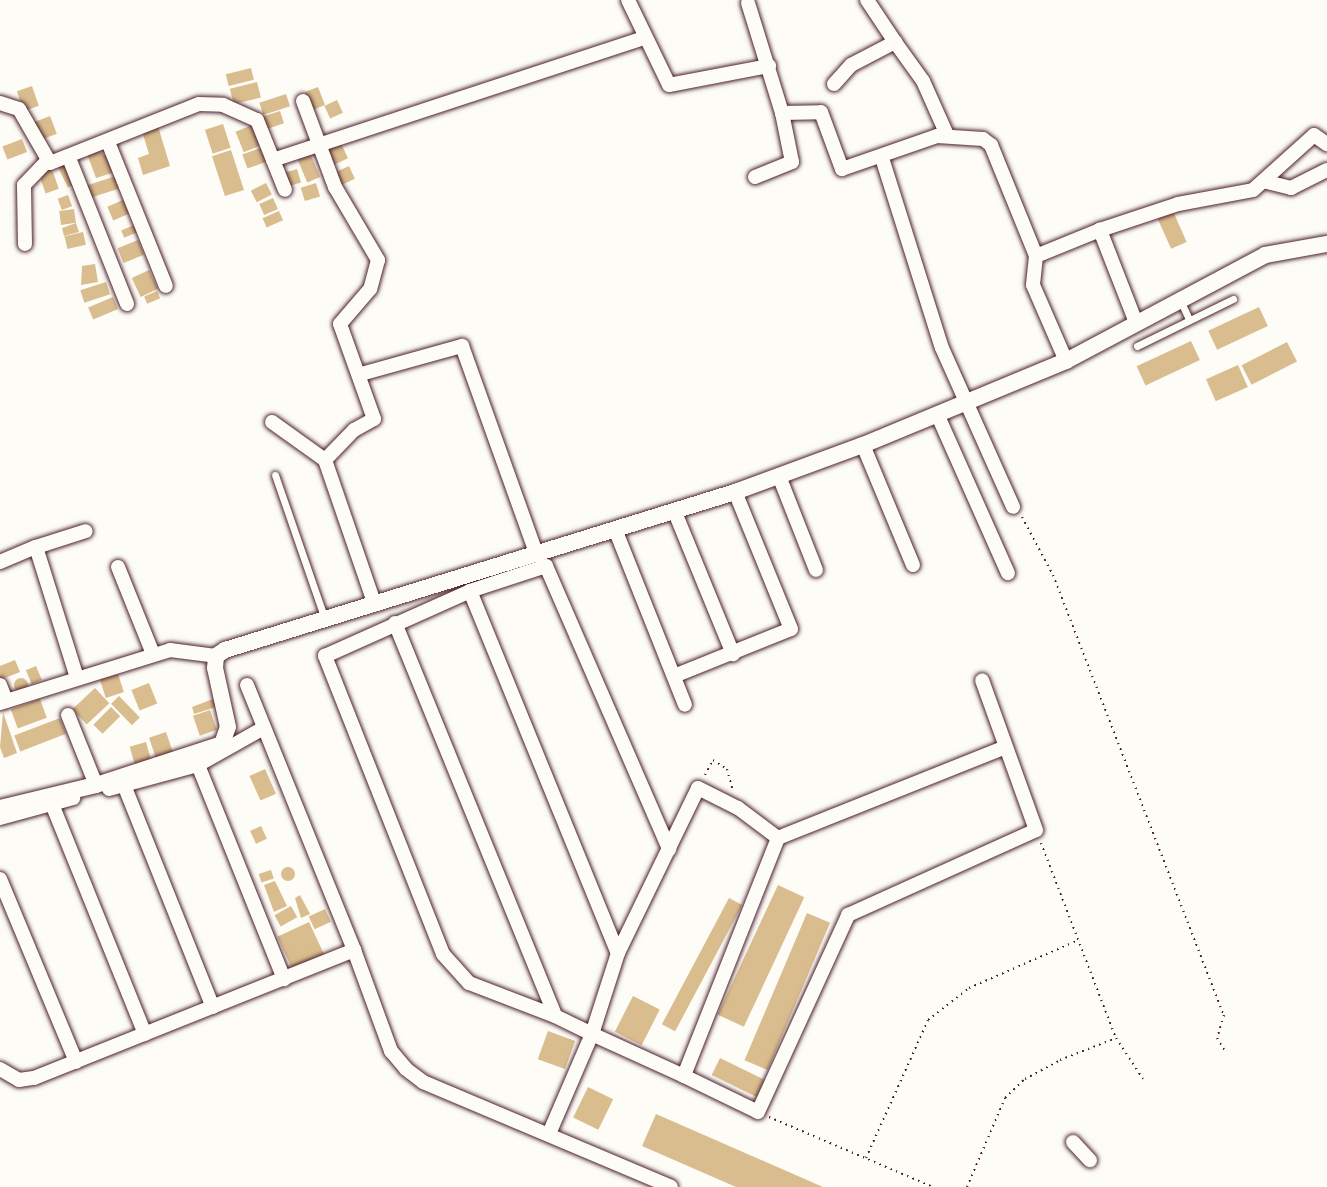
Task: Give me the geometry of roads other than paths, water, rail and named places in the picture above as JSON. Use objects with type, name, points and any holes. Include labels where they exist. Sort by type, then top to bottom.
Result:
[{"type":"street","points":[[628,0],[663,81],[673,87],[769,66]]},
{"type":"street","points":[[867,0],[923,81],[947,135]]},
{"type":"street","points":[[748,3],[769,66],[792,162],[755,177]]},
{"type":"street","points":[[273,160],[644,38]]},
{"type":"street","points":[[834,84],[851,65],[895,42]]},
{"type":"street","points":[[303,101],[344,205],[378,260],[370,289],[340,324],[362,374],[374,419],[354,430],[325,460]]},
{"type":"street","points":[[25,244],[24,185],[46,162],[69,158],[207,102],[253,115],[285,190]]},
{"type":"street","points":[[0,103],[21,113],[46,162]]},
{"type":"street","points":[[782,113],[821,112],[842,169],[882,158],[947,135],[982,139],[991,145],[1036,256],[1033,285],[1066,361]]},
{"type":"street","points":[[1268,182],[1314,135],[1327,144]]},
{"type":"street","points":[[108,142],[166,286]]},
{"type":"street","points":[[69,158],[127,304]]},
{"type":"street","points":[[882,158],[942,348],[1013,507]]},
{"type":"street","points":[[1036,256],[1100,230],[1178,204],[1268,182],[1291,188],[1327,170]]},
{"type":"street","points":[[1100,230],[1134,320]]},
{"type":"street","points":[[0,685],[3,702],[153,654],[183,648],[216,656],[735,492],[967,406],[1066,361],[1134,320],[1181,302],[1265,255],[1327,244]]},
{"type":"street","points":[[362,374],[462,346],[537,555]]},
{"type":"street","points":[[938,416],[1008,573]]},
{"type":"street","points":[[272,422],[325,460],[375,605]]},
{"type":"street","points":[[863,445],[913,565]]},
{"type":"street","points":[[779,476],[816,570]]},
{"type":"street","points":[[674,676],[791,629],[735,492]]},
{"type":"street","points":[[674,510],[733,654]]},
{"type":"street","points":[[615,530],[685,705]]},
{"type":"street","points":[[0,562],[36,547],[86,531]]},
{"type":"street","points":[[36,547],[77,678]]},
{"type":"street","points":[[669,849],[546,566],[470,591],[329,652],[325,661],[443,954],[469,983],[555,1016],[758,1112],[848,915],[1036,830],[982,680]]},
{"type":"street","points":[[118,567],[153,654]]},
{"type":"street","points":[[470,591],[618,953]]},
{"type":"street","points":[[395,623],[555,1016]]},
{"type":"street","points":[[0,808],[96,785],[222,744],[228,727],[216,656]]},
{"type":"street","points":[[246,685],[354,951],[391,1051],[406,1069],[423,1082],[671,1187]]},
{"type":"street","points":[[68,715],[96,785]]},
{"type":"street","points":[[0,818],[198,765],[262,729]]},
{"type":"street","points":[[684,1076],[778,838],[1006,747]]},
{"type":"street","points":[[198,765],[284,979]]},
{"type":"street","points":[[124,784],[213,1007]]},
{"type":"street","points":[[549,1134],[592,1034],[618,953],[698,788],[738,808],[778,838]]},
{"type":"street","points":[[52,804],[145,1034]]},
{"type":"street","points":[[0,879],[76,1062]]},
{"type":"street","points":[[0,1069],[19,1080],[76,1062],[354,951]]},
{"type":"street","points":[[1072,1142],[1090,1160]]},
{"type":"lane","points":[[1137,346],[1233,299]]},
{"type":"lane","points":[[1181,302],[1189,319]]},
{"type":"lane","points":[[275,475],[326,621]]}]
